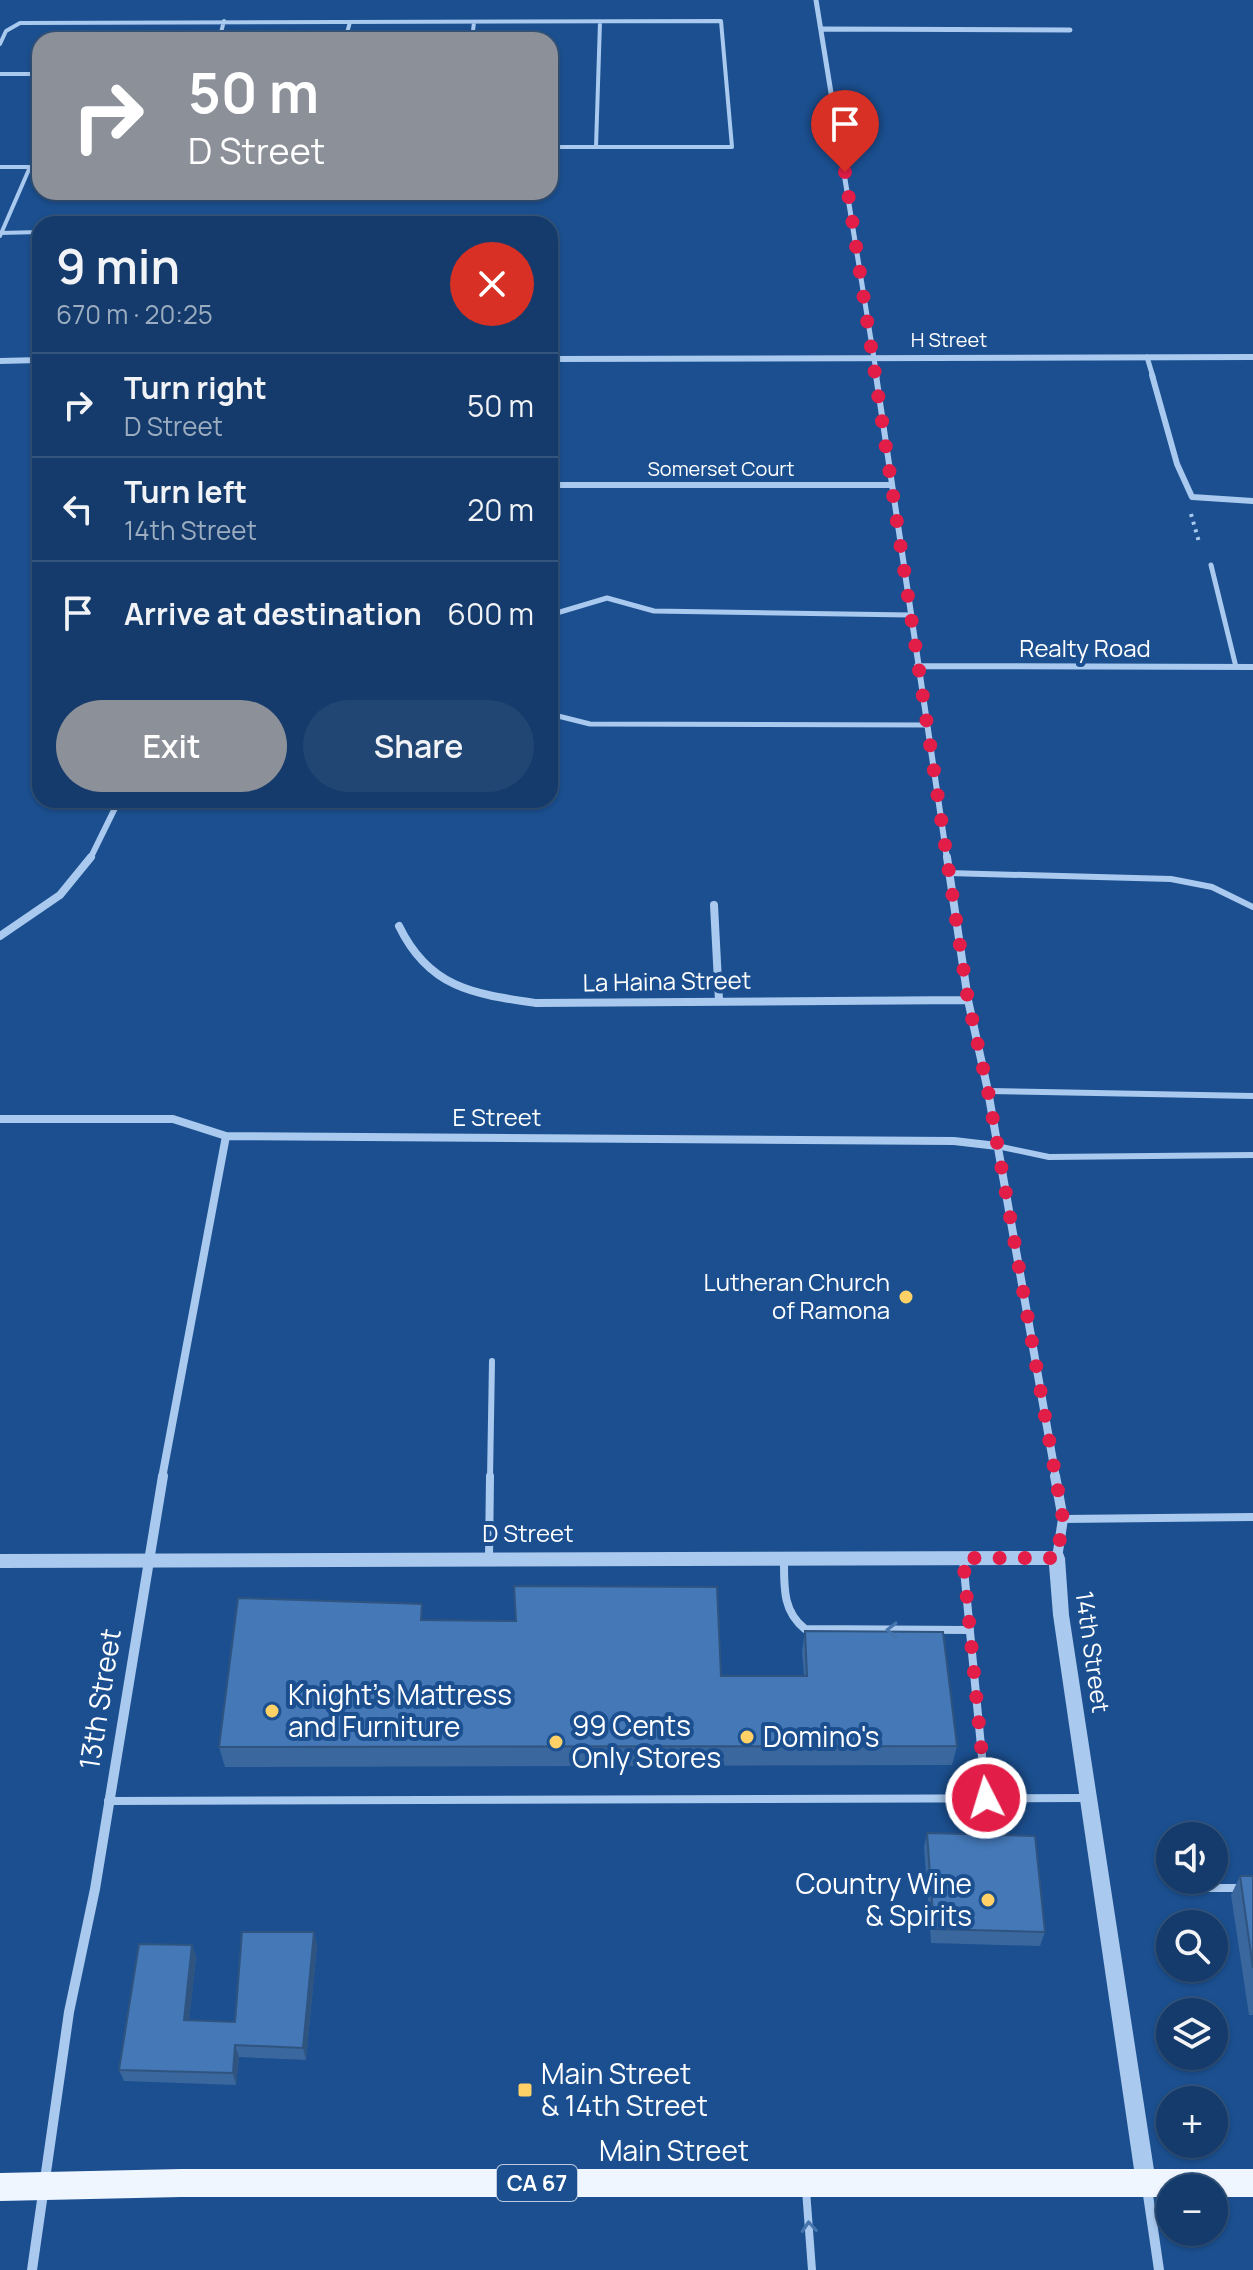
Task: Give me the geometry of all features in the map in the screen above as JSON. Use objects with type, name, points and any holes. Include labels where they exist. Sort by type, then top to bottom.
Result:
[{"type":"main road","name":"Main Street","points":[[0,2187],[181,2183],[1253,2183]]},
{"type":"street","name":"14th Street","points":[[816,0],[874,358],[968,1000],[988,1091],[1063,1519],[1057,1558],[1061,1615],[1159,2270]]},
{"type":"street","points":[[823,29],[1070,30]]},
{"type":"street","points":[[1147,357],[1177,464],[1192,497],[1253,501]]},
{"type":"street","name":"H Street","points":[[558,359],[1253,357]]},
{"type":"street","points":[[0,361],[32,360]]},
{"type":"street","name":"Somerset Court","points":[[558,485],[891,485]]},
{"type":"street","name":"Realty Road","points":[[917,666],[1253,667]]},
{"type":"street","points":[[0,936],[59,896],[69,885],[94,854],[115,808]]},
{"type":"street","points":[[714,905],[719,1001]]},
{"type":"street","name":"La Haina Street","points":[[399,926],[408,950],[444,982],[477,995],[536,1003],[968,1000]]},
{"type":"street","name":"E Street","points":[[0,1119],[173,1119],[226,1136],[954,1141],[997,1146]]},
{"type":"street","name":"13th Street","points":[[32,2270],[69,2012],[95,1889],[147,1559],[226,1136]]},
{"type":"street","name":"D Street","points":[[0,1561],[1057,1558]]},
{"type":"lane","points":[[221,32],[224,21]]},
{"type":"lane","points":[[0,44],[3,31],[20,23],[721,21],[732,147],[558,147]]},
{"type":"lane","points":[[347,32],[350,22]]},
{"type":"lane","points":[[473,32],[474,22]]},
{"type":"lane","points":[[596,147],[600,22]]},
{"type":"lane","points":[[0,74],[32,74]]},
{"type":"lane","points":[[0,167],[30,167],[1,234],[32,232]]},
{"type":"lane","points":[[1211,565],[1236,667]]},
{"type":"lane","points":[[558,613],[607,598],[654,611],[910,615]]},
{"type":"lane","points":[[558,716],[590,724],[927,725]]},
{"type":"lane","points":[[948,873],[1171,879],[1212,887],[1253,907]]},
{"type":"lane","points":[[988,1091],[1253,1096]]},
{"type":"lane","points":[[997,1146],[1049,1157],[1253,1155]]},
{"type":"lane","points":[[489,1558],[492,1361]]},
{"type":"lane","points":[[1063,1519],[1253,1517]]},
{"type":"lane","points":[[784,1558],[784,1589],[791,1618],[805,1629],[970,1630]]},
{"type":"lane","points":[[963,1558],[986,1798]]},
{"type":"lane","points":[[108,1801],[1088,1798]]},
{"type":"lane","points":[[1228,1888],[1253,1888]]},
{"type":"lane","points":[[806,2183],[812,2270]]},
{"type":"path","points":[[1192,497],[1191,514],[1199,542]]},
{"type":"building","points":[[514,1586],[717,1587],[721,1676],[807,1676],[805,1631],[943,1632],[957,1746],[219,1747],[238,1598],[422,1604],[421,1620],[516,1621]]},
{"type":"building","points":[[927,1833],[1035,1836],[1045,1932],[934,1929]]},
{"type":"building","points":[[1240,1876],[1253,1876],[1253,1968]]},
{"type":"building","points":[[242,1932],[314,1932],[303,2048],[235,2045],[233,2073],[119,2070],[139,1944],[192,1945],[184,2020],[235,2022]]},
{"type":"place","name":"Lutheran Church of Ramona","points":[[906,1297]]},
{"type":"place","name":"Knight's Mattress and Furniture","points":[[272,1711]]},
{"type":"place","name":"Domino's","points":[[747,1737]]},
{"type":"place","name":"99 Cents Only Stores","points":[[556,1742]]},
{"type":"place","name":"Country Wine & Spirits","points":[[988,1900]]},
{"type":"place","name":"Main Street & 14th Street","points":[[525,2090]]},
{"type":"route","points":[[845,172],[968,1000],[988,1091],[1063,1519],[1057,1558],[963,1558],[986,1798]]}]
